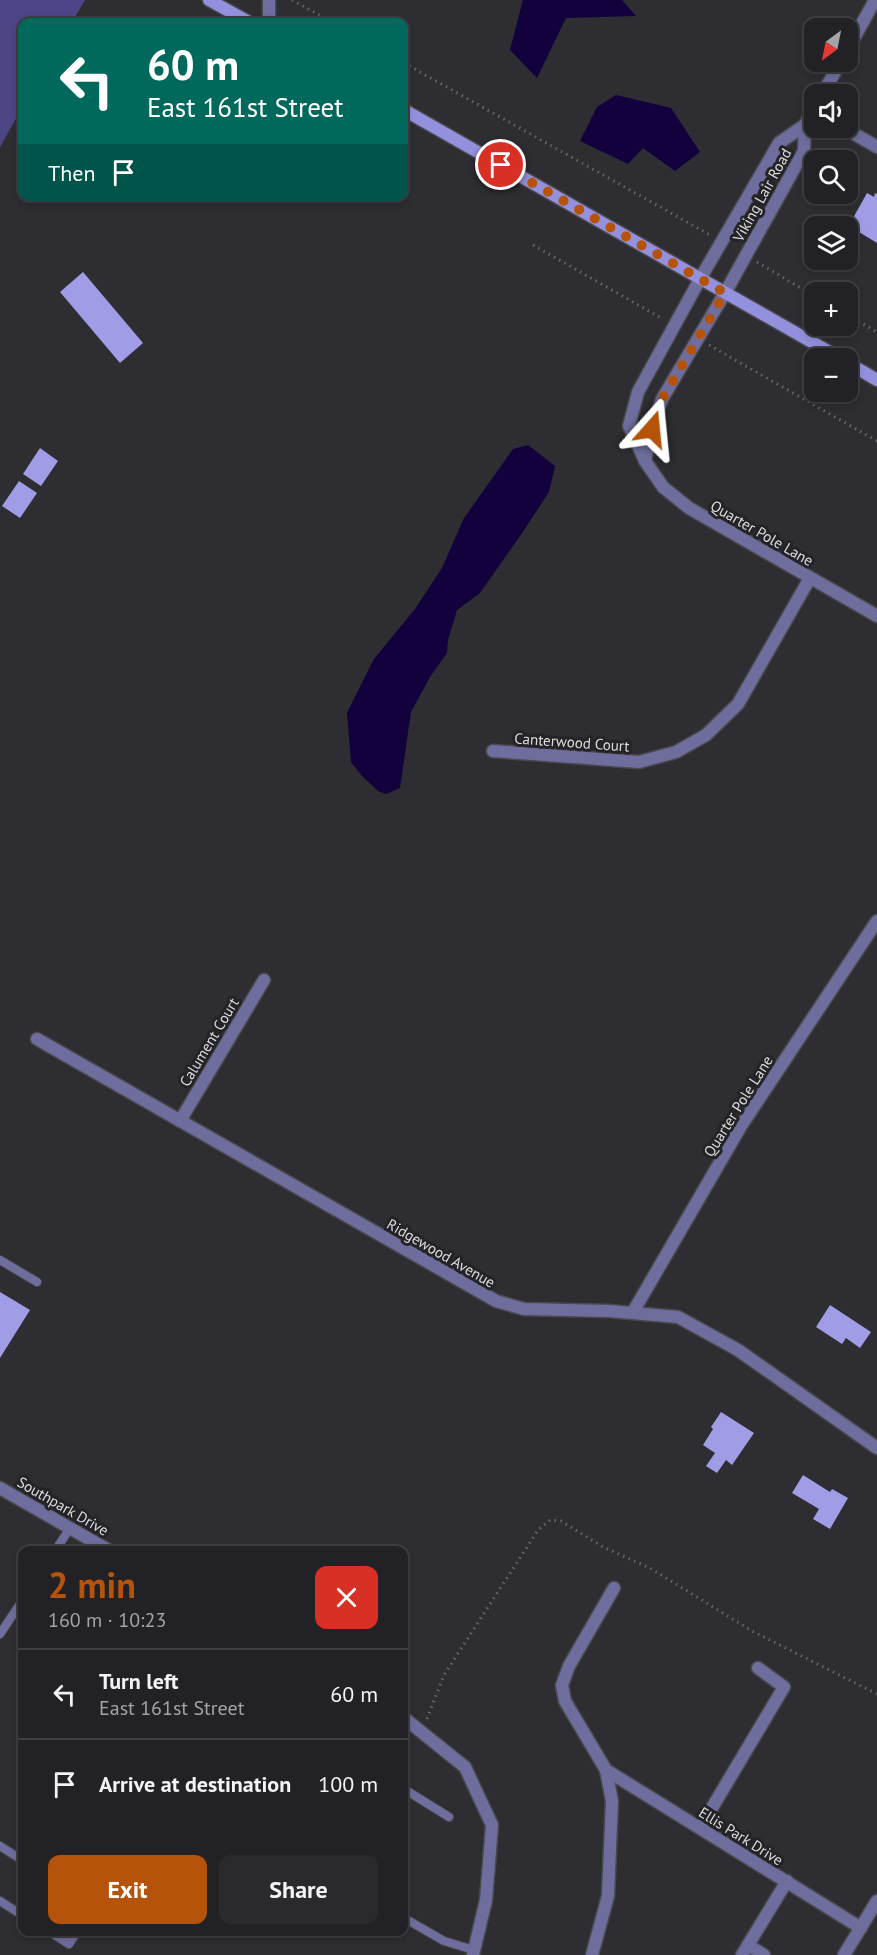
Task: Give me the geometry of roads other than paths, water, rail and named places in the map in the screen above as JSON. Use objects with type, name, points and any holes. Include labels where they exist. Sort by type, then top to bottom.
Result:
[{"type":"street","points":[[269,0],[269,18]]},
{"type":"street","points":[[858,31],[875,0]]},
{"type":"street","points":[[217,2],[243,18]]},
{"type":"street","points":[[408,112],[822,348]]},
{"type":"street","name":"Quarter Pole Lane","points":[[804,126],[779,143],[638,392],[629,426],[645,461],[663,487],[689,508],[877,616]]},
{"type":"street","points":[[858,136],[877,147]]},
{"type":"street","name":"Viking Lair Road","points":[[725,293],[804,151],[804,138]]},
{"type":"street","points":[[645,461],[662,399],[725,293]]},
{"type":"street","points":[[858,369],[877,380]]},
{"type":"street","name":"Canterwood Court","points":[[493,751],[639,762],[676,752],[706,735],[738,704],[810,578]]},
{"type":"street","name":"Quarter Pole Lane","points":[[633,1312],[741,1125],[877,921]]},
{"type":"street","name":"Calument Court","points":[[180,1121],[264,980]]},
{"type":"street","name":"Ridgewood Avenue","points":[[37,1039],[496,1301],[524,1309],[633,1312],[678,1317],[714,1336],[774,1374],[877,1448]]},
{"type":"street","name":"Southpark Drive","points":[[0,1488],[101,1546]]},
{"type":"street","points":[[592,1955],[608,1896],[612,1801],[606,1770],[565,1701],[562,1685],[570,1666],[614,1588]]},
{"type":"street","points":[[700,1828],[784,1687],[758,1668]]},
{"type":"street","points":[[408,1721],[465,1767],[492,1825],[486,1900],[474,1952]]},
{"type":"street","name":"Ellis Park Drive","points":[[606,1770],[861,1928]]},
{"type":"street","points":[[764,1955],[745,1950],[787,1881]]},
{"type":"street","points":[[844,1955],[877,1901]]},
{"type":"lane","points":[[0,1260],[37,1282]]},
{"type":"lane","points":[[58,1546],[70,1528]]},
{"type":"lane","points":[[0,1634],[18,1606]]},
{"type":"lane","points":[[408,1792],[448,1817]]},
{"type":"lane","points":[[0,1859],[3,1848],[18,1857]]},
{"type":"lane","points":[[0,1901],[18,1912]]},
{"type":"lane","points":[[408,1919],[444,1941],[474,1952]]},
{"type":"lane","points":[[56,1936],[69,1944],[74,1936]]}]
